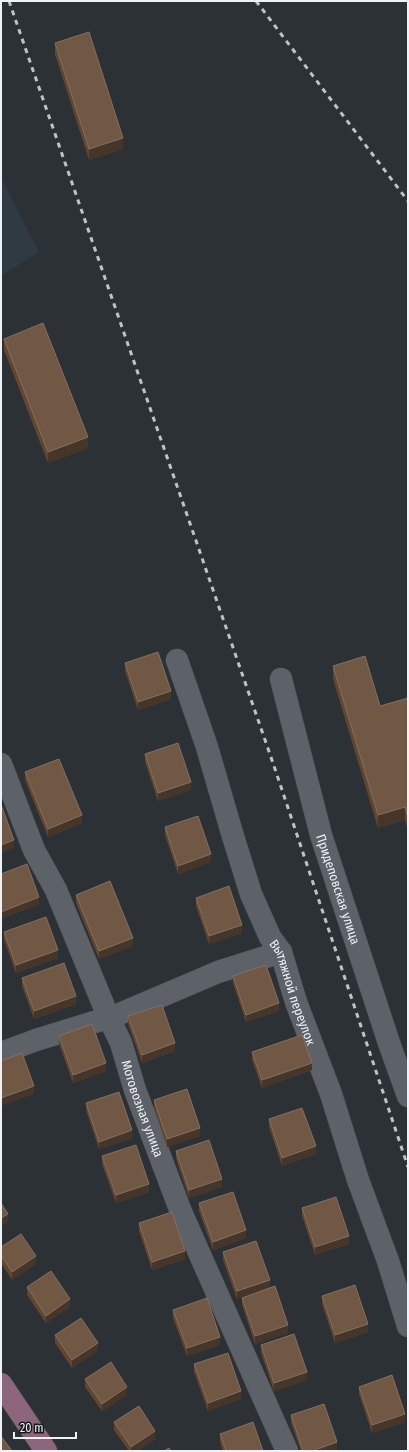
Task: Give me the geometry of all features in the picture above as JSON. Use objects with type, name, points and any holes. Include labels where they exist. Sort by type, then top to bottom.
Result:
[{"type":"main road","points":[[1,1384],[46,1451]]},
{"type":"street","name":"Вытяжной переулок","points":[[178,660],[208,747],[251,894],[270,937],[281,952],[296,1002],[331,1094],[358,1180],[388,1261],[408,1326]]},
{"type":"street","name":"Придеповская улица","points":[[281,678],[321,835],[408,1096]]},
{"type":"street","name":"Мотовозная улица","points":[[1,764],[34,850],[56,890],[108,1016],[121,1043],[135,1090],[181,1212],[287,1451]]},
{"type":"street","points":[[1,1053],[108,1016],[117,1015],[218,972],[281,952]]},
{"type":"shaded area","points":[[1,177],[39,252],[1,276]]},
{"type":"building","points":[[89,32],[123,138],[89,149],[55,43]]},
{"type":"building","points":[[43,323],[88,437],[48,452],[4,339]]},
{"type":"building","points":[[158,652],[171,691],[138,702],[125,663]]},
{"type":"building","points":[[365,656],[380,706],[408,698],[408,818],[405,807],[378,815],[333,666]]},
{"type":"building","points":[[178,743],[191,782],[158,793],[145,754]]},
{"type":"building","points":[[59,759],[82,815],[48,829],[25,772]]},
{"type":"building","points":[[1,807],[14,840],[1,845]]},
{"type":"building","points":[[198,816],[211,854],[178,866],[165,827]]},
{"type":"building","points":[[27,864],[39,897],[1,912],[1,874]]},
{"type":"building","points":[[110,881],[133,938],[99,951],[76,895]]},
{"type":"building","points":[[229,886],[242,925],[209,936],[196,898]]},
{"type":"building","points":[[46,917],[58,950],[16,965],[4,932]]},
{"type":"building","points":[[64,963],[76,996],[34,1011],[22,978]]},
{"type":"building","points":[[266,965],[279,1003],[246,1015],[233,976]]},
{"type":"building","points":[[162,1005],[175,1043],[142,1055],[128,1016]]},
{"type":"building","points":[[92,1024],[106,1063],[73,1075],[59,1036]]},
{"type":"building","points":[[302,1035],[312,1063],[262,1080],[252,1052]]},
{"type":"building","points":[[22,1053],[34,1086],[1,1098],[1,1061]]},
{"type":"building","points":[[187,1089],[200,1128],[167,1139],[154,1100]]},
{"type":"building","points":[[119,1092],[132,1130],[99,1142],[86,1103]]},
{"type":"building","points":[[302,1108],[316,1146],[282,1158],[269,1119]]},
{"type":"building","points":[[209,1140],[222,1179],[189,1190],[176,1151]]},
{"type":"building","points":[[136,1145],[149,1184],[116,1195],[102,1156]]},
{"type":"building","points":[[233,1192],[246,1230],[213,1242],[199,1203]]},
{"type":"building","points":[[336,1197],[349,1236],[315,1247],[302,1208]]},
{"type":"building","points":[[1,1203],[8,1214],[1,1218]]},
{"type":"building","points":[[172,1212],[185,1251],[152,1262],[139,1223]]},
{"type":"building","points":[[21,1234],[36,1256],[12,1272],[1,1255],[1,1247]]},
{"type":"building","points":[[256,1241],[270,1280],[237,1291],[223,1252]]},
{"type":"building","points":[[51,1271],[70,1299],[46,1316],[27,1287]]},
{"type":"building","points":[[355,1285],[368,1324],[335,1335],[322,1296]]},
{"type":"building","points":[[275,1286],[288,1325],[255,1336],[242,1298]]},
{"type":"building","points":[[207,1298],[220,1337],[187,1348],[173,1310]]},
{"type":"building","points":[[81,1318],[98,1343],[72,1360],[55,1335]]},
{"type":"building","points":[[294,1334],[307,1372],[274,1383],[261,1345]]},
{"type":"building","points":[[228,1353],[241,1391],[208,1403],[194,1364]]},
{"type":"building","points":[[111,1362],[127,1387],[102,1404],[85,1379]]},
{"type":"building","points":[[392,1375],[405,1414],[372,1425],[359,1387]]},
{"type":"building","points":[[324,1404],[337,1442],[312,1451],[303,1451],[291,1415]]},
{"type":"building","points":[[139,1406],[155,1431],[131,1447],[114,1422]]},
{"type":"building","points":[[253,1422],[263,1451],[226,1451],[220,1434]]},
{"type":"building","points":[[1,1436],[12,1451],[1,1451]]},
{"type":"building","points":[[169,1448],[171,1451],[164,1451]]},
{"type":"railway","points":[[9,1],[273,763],[408,1167]]},
{"type":"railway","points":[[256,1],[408,201]]}]
